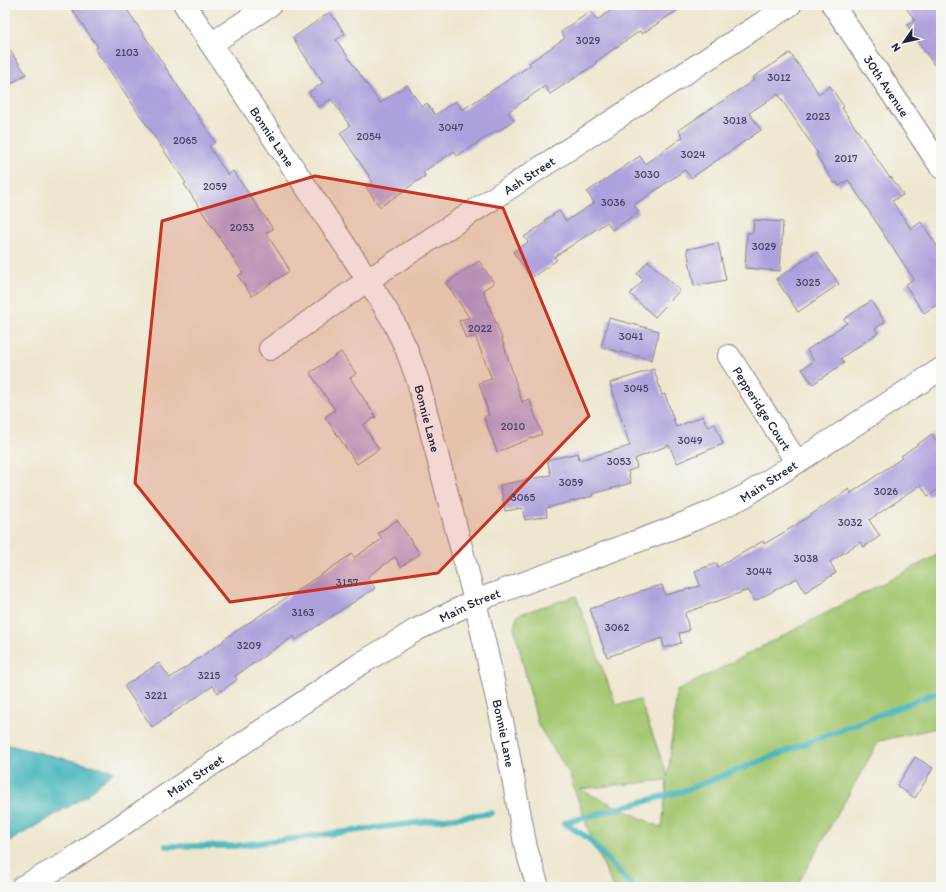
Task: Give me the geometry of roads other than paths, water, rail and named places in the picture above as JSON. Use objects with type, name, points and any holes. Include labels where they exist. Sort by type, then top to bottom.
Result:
[{"type":"street","name":"Bonnie Lane","points":[[185,5],[368,280],[392,319],[406,348],[418,381],[475,602],[504,730],[526,848],[538,887]]},
{"type":"street","points":[[211,44],[270,5]]},
{"type":"street","name":"Ash Street","points":[[270,349],[368,280],[790,5]]},
{"type":"street","name":"30th Avenue","points":[[833,5],[941,167]]},
{"type":"street","name":"Pepperidge Court","points":[[729,356],[796,462]]},
{"type":"street","name":"Main Street","points":[[22,887],[63,865],[357,666],[416,630],[475,602],[658,534],[712,512],[745,496],[941,369]]},
{"type":"water","points":[[5,744],[114,771],[85,797],[5,844]]},
{"type":"waterway","points":[[564,823],[686,790],[941,691]]},
{"type":"waterway","points":[[166,846],[235,846],[492,813]]},
{"type":"waterway","points":[[564,823],[587,837],[633,887]]}]
